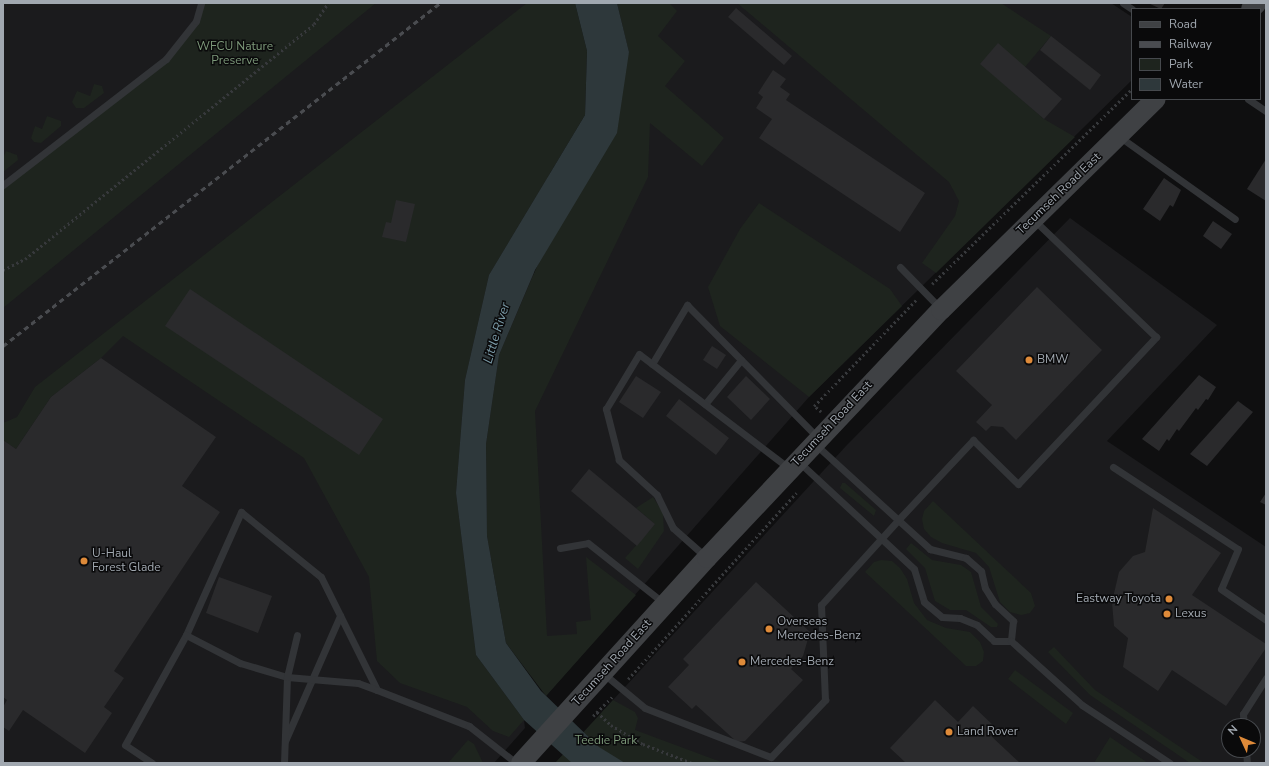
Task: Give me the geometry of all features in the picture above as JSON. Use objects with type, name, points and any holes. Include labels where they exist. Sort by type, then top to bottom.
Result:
[{"type":"main road","name":"Tecumseh Road East","points":[[521,763],[793,465],[941,310],[1155,100]]},
{"type":"lane","points":[[3,185],[166,59],[196,21],[201,3]]},
{"type":"lane","points":[[1250,100],[1266,111]]},
{"type":"lane","points":[[1118,136],[1235,219]]},
{"type":"lane","points":[[603,673],[645,708],[771,757],[825,700],[821,605],[898,520],[973,440],[1018,484],[1156,338],[1033,219]]},
{"type":"lane","points":[[900,267],[941,310]]},
{"type":"lane","points":[[652,364],[688,305],[816,441],[898,520],[930,549],[966,558],[981,571],[985,588],[994,604],[1013,621],[1011,641]]},
{"type":"lane","points":[[707,558],[673,528],[657,495],[619,460],[606,409],[639,354],[705,404],[793,465],[882,539],[914,569],[924,602],[942,617],[960,618],[977,625],[994,641],[1011,641],[1082,705],[1170,763]]},
{"type":"lane","points":[[705,404],[741,360]]},
{"type":"lane","points":[[1113,467],[1238,549],[1221,590],[1266,620]]},
{"type":"lane","points":[[152,763],[125,745],[186,635],[241,512],[321,577],[377,690]]},
{"type":"lane","points":[[560,548],[588,543],[665,604]]},
{"type":"lane","points":[[284,741],[340,616]]},
{"type":"lane","points":[[186,635],[240,663],[287,677],[358,683],[377,690],[469,726],[516,763]]},
{"type":"lane","points":[[284,763],[287,677],[297,635]]},
{"type":"lane","points":[[1243,718],[1242,714],[1266,678]]},
{"type":"path","points":[[3,270],[25,259],[314,24],[328,3]]},
{"type":"path","points":[[814,406],[924,292],[1131,90]]},
{"type":"path","points":[[629,677],[798,491]]},
{"type":"path","points":[[593,716],[610,699]]},
{"type":"path","points":[[597,712],[611,725],[643,744],[692,763]]},
{"type":"shaded area","points":[[3,3],[575,3],[476,655],[524,720],[525,728],[494,763],[3,763]]},
{"type":"shaded area","points":[[617,3],[1111,3],[1131,16],[1131,81],[809,397],[546,696],[487,536],[629,52]]},
{"type":"shaded area","points":[[1070,218],[1217,325],[1107,441],[1266,547],[1266,763],[707,763],[644,739],[602,712],[846,446]]},
{"type":"green space","name":"WFCU Nature Preserve","points":[[201,3],[376,3],[3,308],[3,185],[166,59],[196,21]]},
{"type":"green space","points":[[527,3],[575,3],[587,51],[585,115],[489,275],[465,380],[456,493],[476,655],[524,720],[509,737],[493,731],[467,707],[400,683],[377,661],[369,577],[304,458],[123,336],[101,358],[51,397],[16,449],[3,440],[3,423],[17,417],[35,387]]},
{"type":"green space","points":[[617,3],[669,3],[677,11],[658,36],[685,61],[665,86],[724,138],[702,166],[650,123],[648,177],[535,411],[547,636],[577,634],[576,622],[591,620],[586,557],[636,595],[546,696],[506,643],[487,536],[486,444],[499,355],[629,52]]},
{"type":"green space","points":[[737,3],[1001,3],[1051,36],[1025,67],[981,64],[1044,119],[1075,137],[936,273],[922,263],[955,216],[959,201],[949,182]]},
{"type":"green space","points":[[94,84],[102,86],[104,93],[84,108],[76,108],[72,102],[77,91],[90,96]]},
{"type":"green space","points":[[47,116],[61,121],[61,126],[41,143],[34,142],[31,138],[35,126],[42,129]]},
{"type":"green space","points":[[6,151],[17,155],[18,160],[3,172],[3,158]]},
{"type":"green space","points":[[759,203],[890,289],[902,306],[809,397],[720,326],[708,287],[740,229]]},
{"type":"green space","points":[[842,483],[845,483],[876,510],[874,516],[840,488]]},
{"type":"green space","points":[[653,497],[663,513],[664,531],[638,569],[625,558],[655,524],[636,508]]},
{"type":"green space","points":[[933,501],[1031,593],[1035,606],[1030,613],[1021,615],[1010,612],[1000,602],[989,567],[976,553],[942,543],[931,537],[924,529],[922,519],[924,511]]},
{"type":"green space","points":[[911,543],[932,560],[961,565],[971,572],[981,607],[998,624],[997,627],[991,627],[966,610],[950,610],[935,601],[925,568],[906,549]]},
{"type":"green space","points":[[881,560],[892,561],[900,568],[907,579],[914,603],[927,620],[946,628],[970,632],[980,642],[984,652],[983,661],[976,666],[966,666],[865,572],[874,562]]},
{"type":"green space","points":[[1054,647],[1095,690],[1204,763],[1190,763],[1090,695],[1048,652]]},
{"type":"green space","points":[[1015,670],[1073,713],[1066,724],[1008,679]]},
{"type":"green space","name":"Teedie Park","points":[[613,700],[635,712],[638,718],[635,730],[724,763],[555,763]]},
{"type":"green space","points":[[1110,737],[1148,763],[1094,763]]},
{"type":"green space","points":[[468,740],[474,744],[483,763],[448,763]]},
{"type":"water","name":"Little River","points":[[575,3],[617,3],[629,52],[617,133],[535,270],[499,355],[486,444],[487,536],[506,643],[541,691],[599,747],[625,763],[572,763],[524,720],[476,655],[456,493],[465,380],[489,275],[585,115],[587,51]]},
{"type":"building","points":[[1148,3],[1165,3],[1162,8]]},
{"type":"building","points":[[736,8],[792,56],[784,65],[728,17]]},
{"type":"building","points":[[1051,36],[1101,75],[1090,90],[1040,50]]},
{"type":"building","points":[[998,43],[1062,99],[1044,119],[980,64]]},
{"type":"building","points":[[773,70],[786,79],[780,87],[790,94],[786,100],[925,193],[900,232],[759,138],[772,119],[756,108],[763,97],[758,93]]},
{"type":"building","points":[[1266,159],[1266,201],[1247,189]]},
{"type":"building","points":[[1164,178],[1181,190],[1173,207],[1170,205],[1160,221],[1143,209]]},
{"type":"building","points":[[396,200],[415,204],[406,242],[382,237],[386,222],[391,223]]},
{"type":"building","points":[[1213,221],[1232,234],[1221,249],[1203,236]]},
{"type":"building","name":"BMW","points":[[1037,287],[1102,350],[1016,440],[1003,427],[991,426],[986,431],[976,422],[992,405],[956,371]]},
{"type":"building","points":[[190,289],[383,419],[359,455],[165,326]]},
{"type":"building","points":[[712,346],[726,355],[717,369],[703,360]]},
{"type":"building","points":[[101,358],[216,437],[182,486],[220,512],[114,671],[124,678],[104,707],[112,713],[85,753],[23,710],[9,731],[3,727],[3,707],[7,700],[3,697],[3,440],[16,449],[51,397]]},
{"type":"building","points":[[1199,375],[1216,387],[1208,400],[1206,399],[1198,410],[1196,408],[1179,431],[1177,429],[1169,441],[1167,439],[1159,451],[1142,439]]},
{"type":"building","points":[[636,376],[661,392],[643,418],[619,402]]},
{"type":"building","points":[[746,376],[770,399],[751,420],[727,397]]},
{"type":"building","points":[[679,399],[729,438],[716,455],[666,416]]},
{"type":"building","points":[[1238,401],[1253,412],[1207,466],[1190,454]]},
{"type":"building","points":[[589,469],[655,524],[637,546],[571,491]]},
{"type":"building","points":[[1266,493],[1266,505],[1260,502]]},
{"type":"building","name":"Lexus","points":[[1153,508],[1221,553],[1192,595],[1266,644],[1266,648],[1226,706],[1172,670],[1158,691],[1123,667],[1128,638],[1114,626],[1112,602],[1119,572],[1133,556],[1145,552]]},
{"type":"building","points":[[219,577],[272,596],[258,633],[206,613]]},
{"type":"building","name":"Mercedes-Benz","points":[[756,582],[810,632],[803,656],[791,669],[803,680],[745,741],[737,742],[696,705],[692,709],[668,687],[689,665],[683,659]]},
{"type":"building","name":"Land Rover","points":[[935,700],[958,722],[973,706],[996,728],[990,735],[1020,763],[906,763],[890,748]]},
{"type":"railway","points":[[3,346],[440,3]]},
{"type":"place","name":"BMW","points":[[1029,360]]},
{"type":"place","name":"U-Haul Forest Glade","points":[[84,561]]},
{"type":"place","name":"Eastway Toyota","points":[[1169,599]]},
{"type":"place","name":"Lexus","points":[[1167,614]]},
{"type":"place","name":"Overseas Mercedes-Benz","points":[[769,629]]},
{"type":"place","name":"Mercedes-Benz","points":[[742,662]]},
{"type":"place","name":"Land Rover","points":[[949,732]]}]
